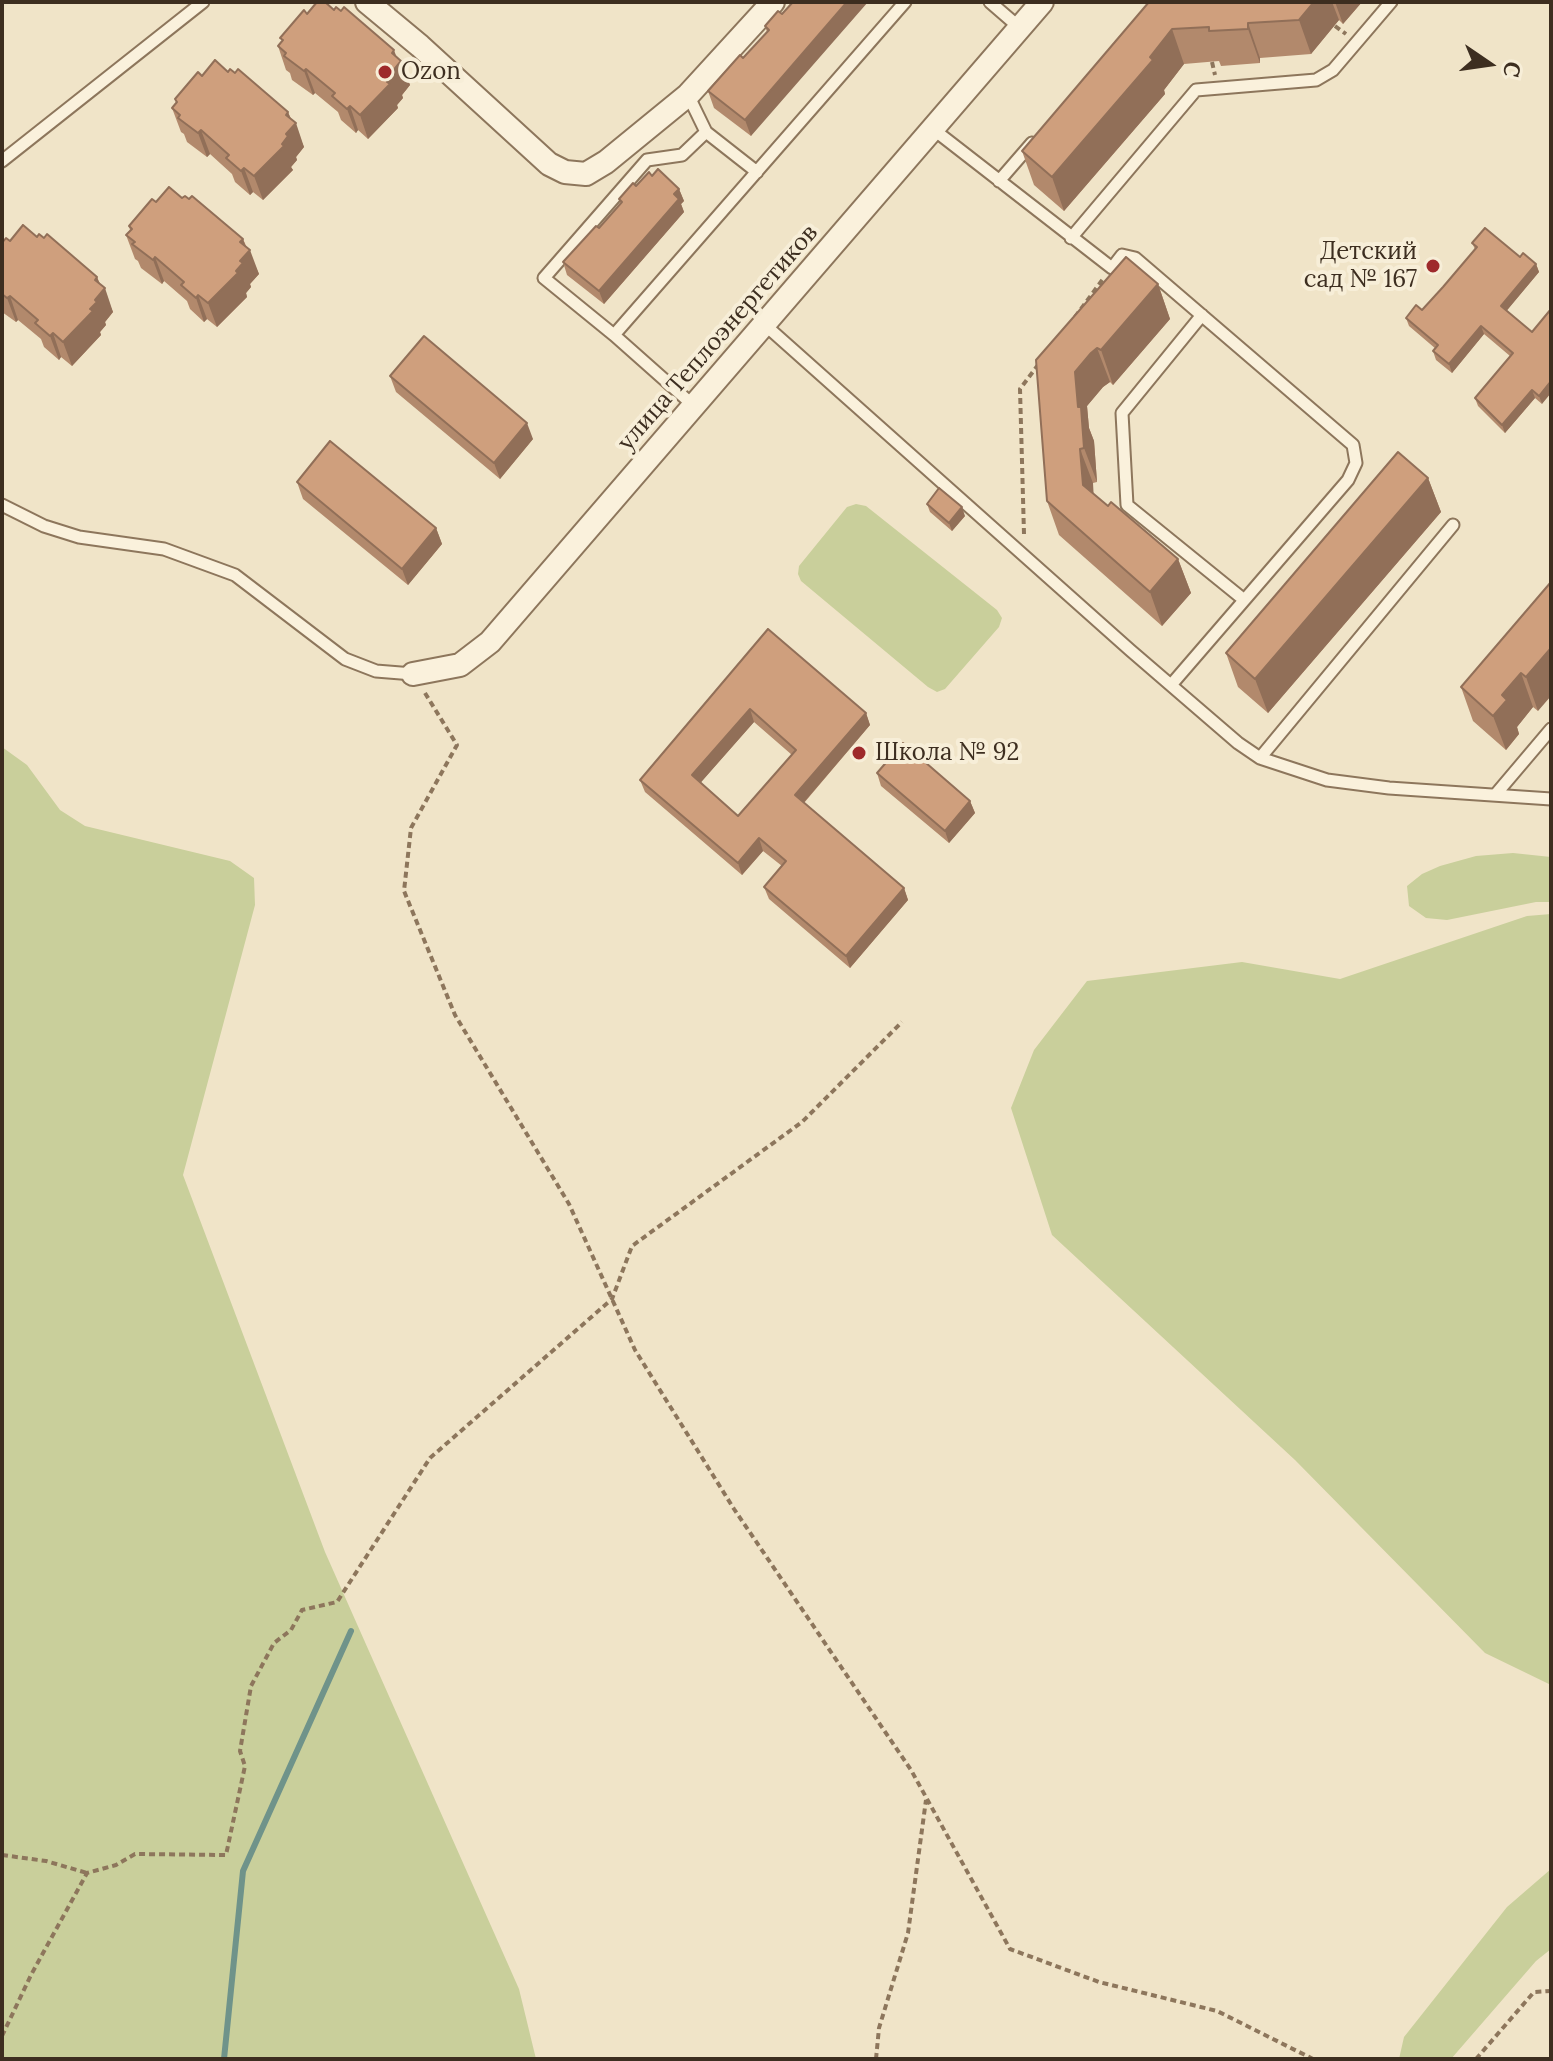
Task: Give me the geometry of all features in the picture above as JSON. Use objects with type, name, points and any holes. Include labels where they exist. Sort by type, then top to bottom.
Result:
[{"type":"street","points":[[367,2],[549,164],[565,172],[586,174],[606,162],[688,95],[773,2]]},
{"type":"street","name":"улица Теплоэнергетиков","points":[[413,674],[460,665],[490,642],[1042,2]]},
{"type":"lane","points":[[2,161],[203,2]]},
{"type":"lane","points":[[614,335],[905,2]]},
{"type":"lane","points":[[990,2],[1020,28]]},
{"type":"lane","points":[[1071,238],[1196,90],[1316,80],[1333,70],[1391,2]]},
{"type":"lane","points":[[688,95],[706,132],[757,172]]},
{"type":"lane","points":[[933,129],[1112,268],[1122,255],[1135,258],[1353,445],[1356,463],[1348,480],[1171,685]]},
{"type":"lane","points":[[999,181],[1044,129]]},
{"type":"lane","points":[[694,406],[544,278],[647,160],[682,155],[706,132]]},
{"type":"lane","points":[[1202,315],[1122,413],[1127,505],[1243,599]]},
{"type":"lane","points":[[764,324],[1171,685],[1260,758],[1327,780],[1389,788],[1551,799]]},
{"type":"lane","points":[[2,505],[44,526],[79,537],[164,549],[235,575],[345,659],[376,671],[413,674]]},
{"type":"lane","points":[[1260,758],[1453,525]]},
{"type":"lane","points":[[1496,794],[1551,729]]},
{"type":"path","points":[[1066,328],[1112,268]]},
{"type":"path","points":[[1024,556],[1020,389],[1038,364]]},
{"type":"path","points":[[413,674],[457,745],[411,828],[404,891],[455,1015],[569,1204],[635,1350],[734,1509],[911,1770],[1010,1949],[1099,1982],[1217,2011],[1313,2059]]},
{"type":"path","points":[[2,1855],[46,1861],[87,1873],[116,1865],[135,1854],[226,1855],[245,1766],[240,1751],[251,1686],[274,1643],[291,1630],[302,1610],[337,1602],[430,1458],[612,1299],[632,1246],[802,1122],[902,1022]]},
{"type":"path","points":[[876,2059],[879,2028],[908,1933],[926,1798]]},
{"type":"path","points":[[2,2036],[31,1975],[87,1873]]},
{"type":"path","points":[[1476,2059],[1534,1992],[1551,1991]]},
{"type":"green space","points":[[856,504],[866,506],[997,610],[1002,618],[999,627],[945,689],[937,692],[928,687],[801,581],[799,566],[847,507]]},
{"type":"green space","points":[[2,747],[27,765],[60,810],[85,826],[230,861],[254,878],[255,905],[183,1175],[325,1552],[519,1989],[536,2059],[2,2059]]},
{"type":"green space","points":[[1513,853],[1551,857],[1551,902],[1536,902],[1447,920],[1426,918],[1409,906],[1407,886],[1422,874],[1476,856]]},
{"type":"green space","points":[[1551,914],[1551,1685],[1485,1653],[1295,1460],[1052,1235],[1011,1108],[1034,1050],[1087,981],[1242,962],[1340,979],[1527,916]]},
{"type":"green space","points":[[1551,1869],[1551,1949],[1536,1961],[1451,2059],[1399,2059],[1404,2037],[1507,1907]]},
{"type":"building","points":[[317,2],[325,2],[334,10],[336,7],[341,11],[344,7],[394,50],[392,53],[401,61],[387,82],[390,84],[360,115],[350,106],[347,109],[332,96],[335,93],[284,56],[286,53],[278,46],[283,40],[280,38],[304,10],[307,14]]},
{"type":"building","points":[[793,2],[847,2],[745,120],[708,91],[740,55],[743,58],[769,30],[765,26],[778,11],[782,14]]},
{"type":"building","points":[[1149,2],[1314,2],[1299,20],[1248,23],[1248,29],[1172,29],[1150,57],[1153,60],[1052,177],[1022,151]]},
{"type":"building","points":[[215,60],[228,72],[230,69],[235,73],[238,69],[288,112],[286,115],[296,123],[286,134],[284,146],[254,176],[244,168],[241,171],[226,158],[229,155],[201,130],[198,133],[178,118],[180,115],[172,108],[177,102],[175,99],[198,72],[202,76]]},
{"type":"building","points":[[658,169],[679,189],[674,194],[679,199],[599,291],[563,262],[596,226],[599,228],[622,202],[619,199],[633,183],[636,186],[649,172],[652,176]]},
{"type":"building","points":[[169,187],[182,198],[192,196],[243,239],[240,242],[250,250],[240,261],[243,263],[236,271],[238,273],[208,303],[198,295],[196,298],[181,285],[184,282],[155,257],[153,260],[132,244],[135,242],[126,235],[132,229],[129,226],[152,199],[156,202]]},
{"type":"building","points":[[23,225],[37,237],[39,234],[44,238],[47,234],[97,277],[95,280],[105,288],[90,309],[93,311],[63,342],[35,323],[38,320],[10,296],[7,298],[2,294],[2,243],[6,238],[10,241]]},
{"type":"building","points":[[1485,228],[1520,257],[1523,253],[1536,264],[1501,306],[1532,332],[1551,309],[1551,381],[1539,396],[1532,390],[1502,425],[1475,398],[1513,353],[1481,326],[1449,364],[1433,351],[1438,345],[1406,318],[1416,305],[1422,310],[1443,287],[1477,247],[1472,243]]},
{"type":"building","points":[[1126,257],[1158,284],[1101,350],[1097,348],[1091,353],[1075,372],[1084,448],[1080,449],[1083,485],[1108,506],[1111,502],[1178,559],[1150,592],[1047,501],[1036,360]]},
{"type":"building","points":[[424,336],[527,423],[494,463],[390,376]]},
{"type":"building","points":[[330,441],[436,528],[402,569],[297,482]]},
{"type":"building","points":[[1398,452],[1428,478],[1255,679],[1226,653]]},
{"type":"building","points":[[939,488],[962,507],[949,523],[927,504]]},
{"type":"building","points":[[1551,582],[1551,648],[1526,677],[1521,673],[1502,695],[1507,700],[1493,716],[1461,687]]},
{"type":"building","points":[[768,629],[866,713],[795,795],[904,888],[846,956],[764,887],[786,861],[759,838],[738,863],[640,780]],"holes":[[[750,709],[796,750],[738,816],[692,775]]]},
{"type":"building","points":[[903,743],[970,801],[945,831],[877,773]]},
{"type":"waterway","points":[[224,2059],[243,1871],[351,1631]]},
{"type":"place","name":"Ozon","points":[[385,72]]},
{"type":"place","name":"Детский сад № 167","points":[[1433,266]]},
{"type":"place","name":"Школа № 92","points":[[859,753]]}]
